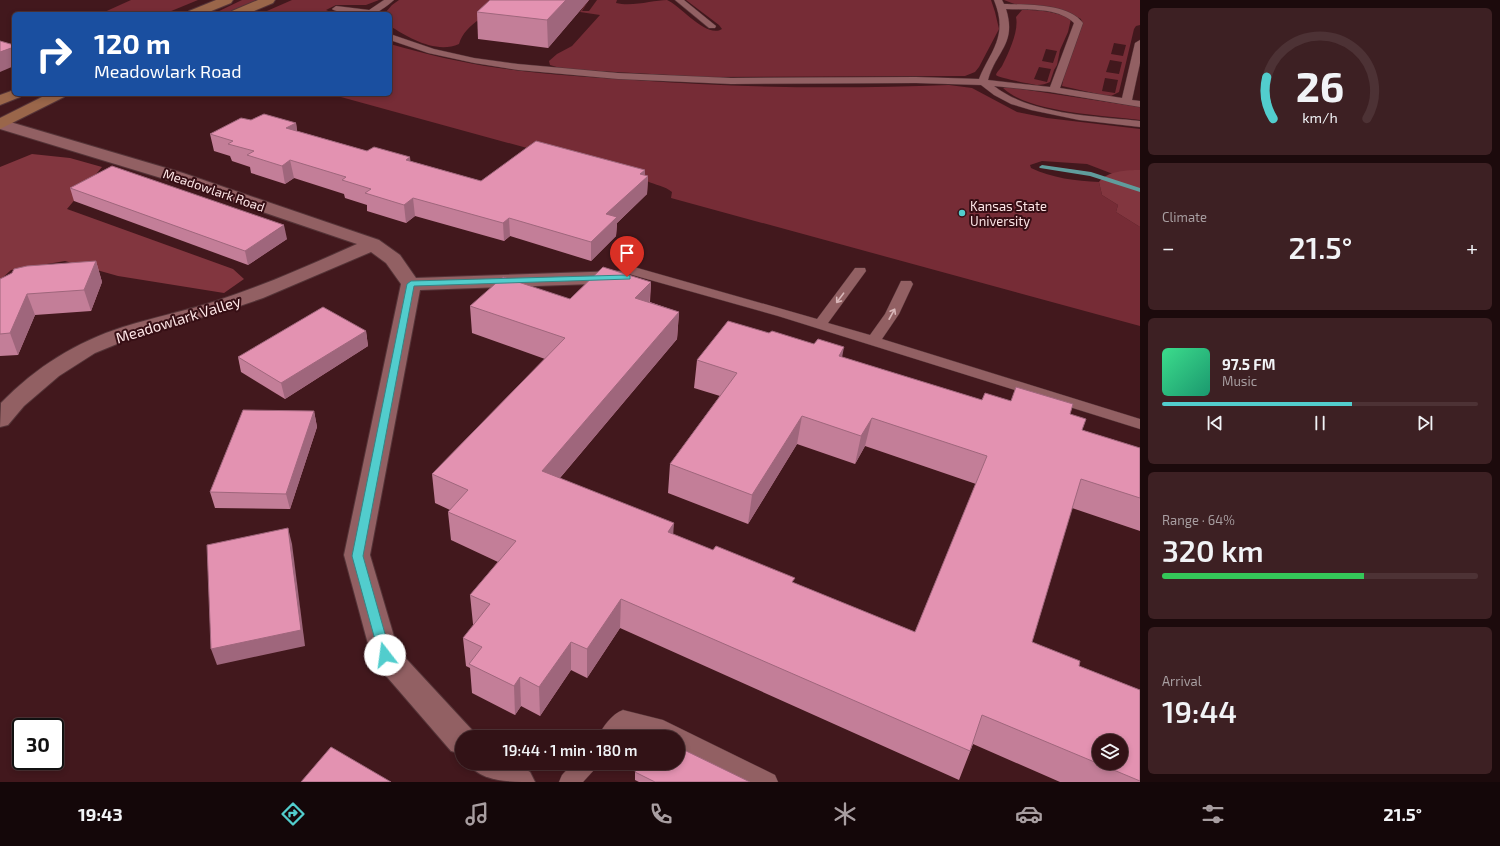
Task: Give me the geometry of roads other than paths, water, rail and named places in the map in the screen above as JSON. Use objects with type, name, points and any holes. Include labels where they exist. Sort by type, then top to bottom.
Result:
[{"type":"main road","points":[[198,12],[227,0]]},
{"type":"main road","points":[[241,12],[269,0]]},
{"type":"main road","points":[[0,101],[12,95]]},
{"type":"main road","points":[[0,113],[34,96]]},
{"type":"main road","points":[[0,124],[55,96]]},
{"type":"street","name":"Meadowlark Road","points":[[0,124],[177,176],[373,244],[393,259],[411,284]]},
{"type":"street","name":"Meadowlark Valley","points":[[0,420],[6,410],[36,382],[62,363],[96,344],[140,329],[239,300],[294,280],[373,244]]},
{"type":"street","points":[[455,733],[385,655],[357,556],[411,284],[630,274]]},
{"type":"street","points":[[497,770],[519,782]]},
{"type":"lane","points":[[372,12],[390,0]]},
{"type":"lane","points":[[679,0],[712,26]]},
{"type":"lane","points":[[999,3],[1004,15],[1005,33],[991,64],[983,76],[983,82],[990,90],[1023,105],[1059,113],[1140,124]]},
{"type":"lane","points":[[999,3],[1052,10],[1071,15],[1076,19],[1078,23],[1054,90]]},
{"type":"lane","points":[[336,9],[362,12]]},
{"type":"lane","points":[[392,38],[442,53],[535,69],[582,73],[742,81],[916,80],[983,82],[1017,84],[1140,104]]},
{"type":"lane","points":[[1126,102],[1140,43]]},
{"type":"lane","points":[[820,324],[860,271]]},
{"type":"lane","points":[[630,274],[820,324],[1140,424]]},
{"type":"lane","points":[[873,341],[884,329],[894,312],[906,284]]},
{"type":"lane","points":[[614,730],[623,719],[656,726],[664,730]]},
{"type":"lane","points":[[685,741],[767,782]]},
{"type":"lane","points":[[570,782],[580,770]]},
{"type":"waterway","points":[[1042,167],[1091,174],[1140,190]]},
{"type":"place","name":"Kansas State University","points":[[962,213]]}]
